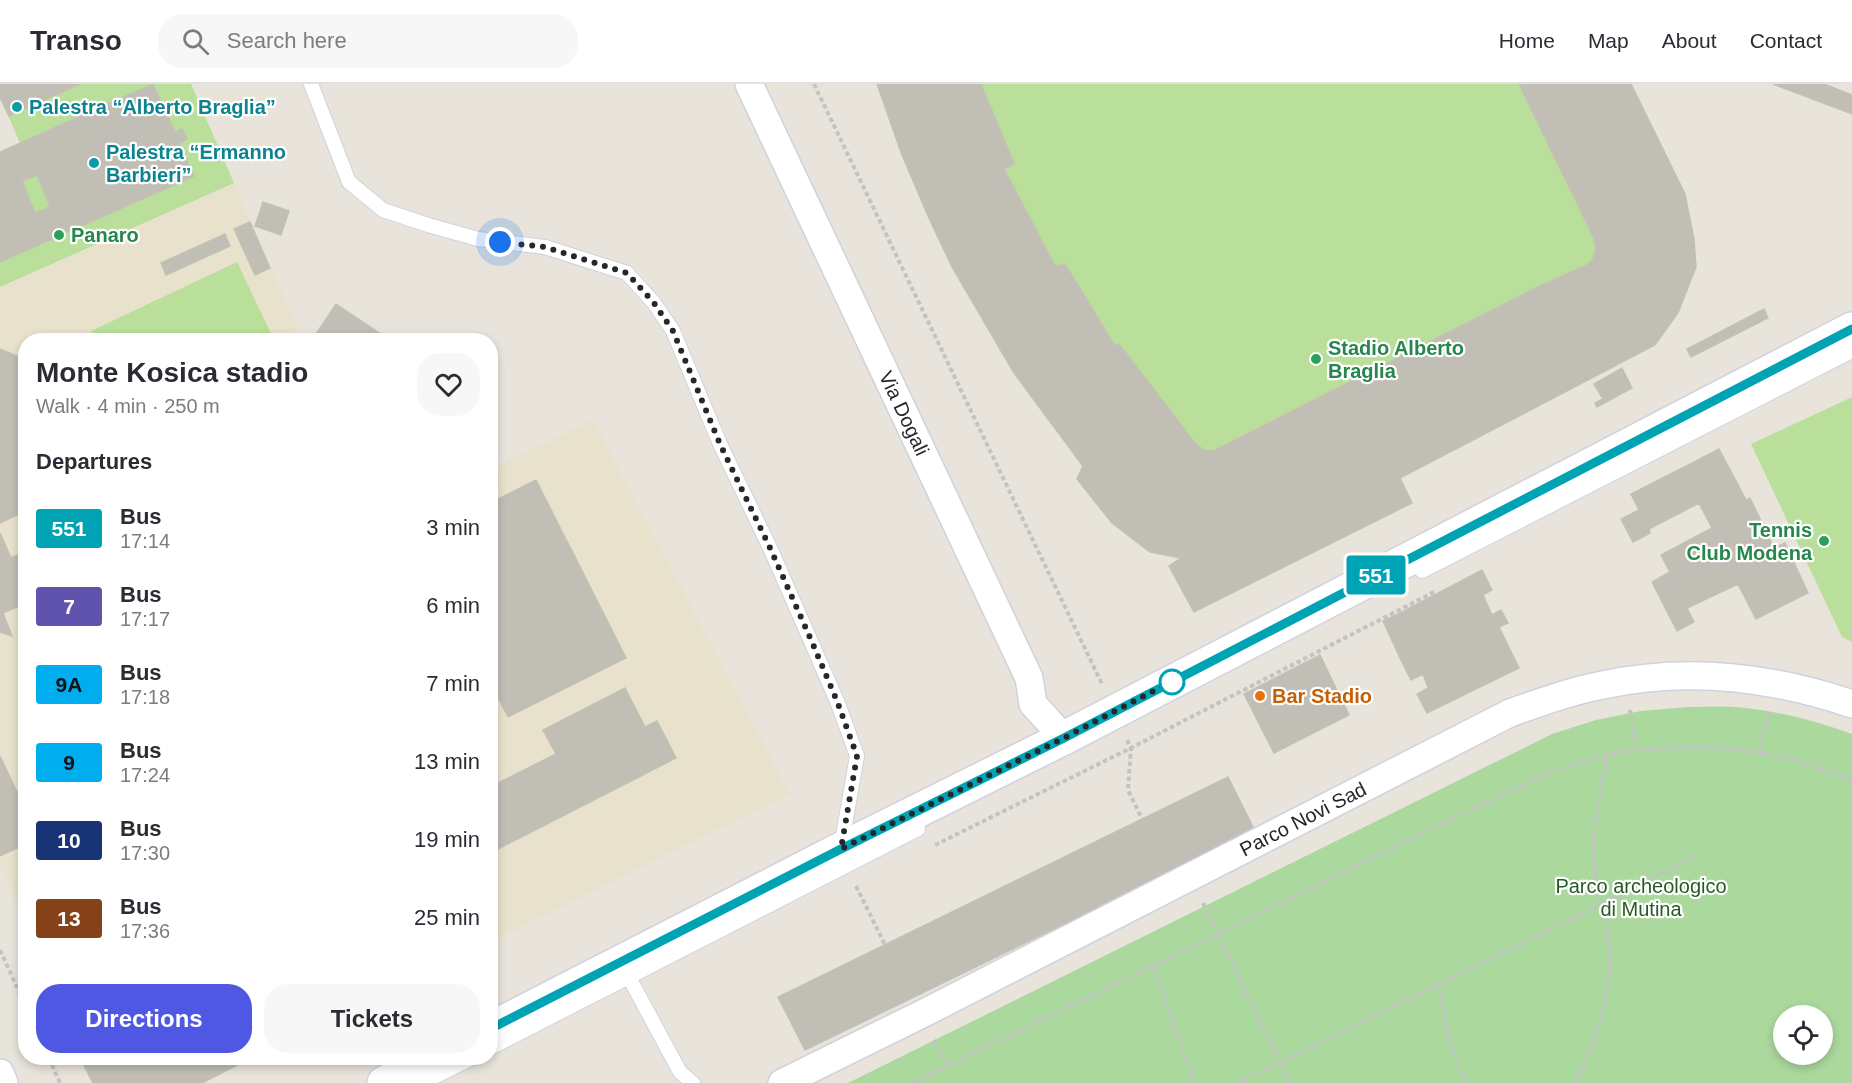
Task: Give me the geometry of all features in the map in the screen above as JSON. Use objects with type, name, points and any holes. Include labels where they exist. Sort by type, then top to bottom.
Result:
[{"type":"street","name":"Via Dogali","points":[[749,84],[1029,678],[1033,704],[1064,738]]},
{"type":"street","points":[[498,1025],[624,970],[841,849],[1064,738],[1852,329]]},
{"type":"street","name":"Parco Novi Sad","points":[[782,1083],[922,1014],[1510,713],[1556,697],[1602,685],[1689,676],[1732,677],[1776,683],[1818,692],[1852,704]]},
{"type":"street","points":[[400,1082],[424,1065]]},
{"type":"street","points":[[0,1073],[4,1083]]},
{"type":"lane","points":[[311,84],[349,182],[383,210],[478,239],[545,247],[627,273],[654,303],[673,331],[720,444],[776,560],[837,701],[857,756],[841,849]]},
{"type":"lane","points":[[1407,578],[1852,351]]},
{"type":"lane","points":[[498,1043],[624,970],[932,822]]},
{"type":"lane","points":[[624,970],[680,1072],[693,1083]]},
{"type":"lane","points":[[400,1082],[451,1065]]},
{"type":"path","points":[[814,84],[1115,711],[1131,748],[1128,790],[1142,819]]},
{"type":"path","points":[[1214,705],[1436,592]]},
{"type":"path","points":[[1626,681],[1636,751]]},
{"type":"path","points":[[1759,753],[1776,683]]},
{"type":"path","points":[[913,1083],[1534,779],[1574,764],[1607,755],[1657,747],[1700,746],[1743,749],[1785,758],[1826,770],[1852,781]]},
{"type":"path","points":[[1575,1083],[1596,1039],[1605,1007],[1609,952],[1595,871],[1594,831],[1607,755]]},
{"type":"path","points":[[1237,1083],[1601,905],[1695,856]]},
{"type":"path","points":[[1190,877],[1290,1083]]},
{"type":"path","points":[[855,884],[885,945]]},
{"type":"path","points":[[0,950],[18,989]]},
{"type":"path","points":[[1152,965],[1195,1083]]},
{"type":"path","points":[[1439,984],[1453,1055],[1468,1083]]},
{"type":"path","points":[[51,1065],[60,1083]]},
{"type":"shaded area","points":[[234,183],[297,327],[293,333],[18,333],[18,796],[0,756],[0,287]]},
{"type":"shaded area","points":[[593,420],[790,794],[498,939],[498,466]]},
{"type":"shaded area","points":[[18,847],[18,903],[0,867],[0,856]]},
{"type":"green space","name":"Panaro","points":[[0,84],[191,84],[234,183],[0,287],[0,152],[20,143],[0,97]]},
{"type":"green space","name":"Stadio Alberto Braglia","points":[[877,84],[1631,84],[1685,194],[1694,239],[1696,267],[1678,313],[1655,345],[1400,478],[1412,503],[1194,612],[1169,566],[1180,558],[1150,552],[1112,523],[1077,479],[1082,466],[1014,373],[952,267],[902,155]]},
{"type":"green space","points":[[237,262],[271,333],[92,333],[91,331]]},
{"type":"green space","name":"Tennis Club Modena","points":[[1852,397],[1852,642],[1842,637],[1751,444]]},
{"type":"green space","name":"Parco archeologico di Mutina","points":[[1687,707],[1749,708],[1794,716],[1852,734],[1852,1083],[848,1083],[1552,734],[1596,720],[1641,711]]},
{"type":"building","name":"Palestra “Alberto Braglia”","points":[[0,84],[80,84],[9,116],[0,97]]},
{"type":"building","name":"Palestra “Ermanno Barbieri”","points":[[153,84],[175,132],[182,129],[187,139],[179,143],[194,176],[0,262],[0,152]],"holes":[[[37,175],[50,207],[35,213],[22,181]]]},
{"type":"building","points":[[877,84],[981,84],[1014,164],[1004,169],[1055,266],[1065,264],[1115,346],[1119,344],[1195,443],[1205,451],[1215,450],[1540,286],[1587,265],[1593,259],[1596,248],[1593,236],[1519,84],[1631,84],[1685,194],[1694,239],[1696,267],[1678,313],[1655,345],[1400,478],[1412,503],[1194,612],[1169,566],[1181,558],[1150,552],[1112,523],[1077,479],[1083,466],[1014,373],[952,267],[902,155]]},
{"type":"building","points":[[1773,84],[1824,84],[1852,95],[1852,114]]},
{"type":"building","points":[[263,202],[289,211],[281,235],[255,226]]},
{"type":"building","points":[[250,222],[270,268],[255,275],[234,229]]},
{"type":"building","points":[[225,234],[230,246],[166,275],[161,263]]},
{"type":"building","points":[[336,304],[380,333],[317,333]]},
{"type":"building","points":[[1764,309],[1768,318],[1691,357],[1687,349]]},
{"type":"building","points":[[0,349],[18,357],[18,515],[0,523]]},
{"type":"building","points":[[1622,368],[1632,388],[1597,407],[1595,403],[1603,399],[1594,384]]},
{"type":"building","points":[[1719,449],[1735,479],[1705,495],[1690,464]]},
{"type":"building","points":[[1690,464],[1705,495],[1735,479],[1746,500],[1727,509],[1774,610],[1756,619],[1738,584],[1687,608],[1694,622],[1677,631],[1652,582],[1670,572],[1661,555],[1712,528],[1699,503],[1649,529],[1650,533],[1633,542],[1621,519],[1639,510],[1631,494]]},
{"type":"building","points":[[536,480],[626,658],[508,717],[498,697],[498,499]]},
{"type":"building","points":[[1750,498],[1774,548],[1785,543],[1808,593],[1774,610],[1727,509]]},
{"type":"building","points":[[0,533],[11,558],[18,555],[18,606],[3,613],[12,636],[0,632]]},
{"type":"building","points":[[1482,570],[1492,590],[1483,595],[1492,615],[1501,610],[1508,623],[1499,627],[1519,668],[1427,713],[1417,694],[1428,688],[1423,674],[1411,680],[1401,660],[1414,654],[1398,614]]},
{"type":"building","points":[[1398,614],[1414,654],[1401,660],[1383,621]]},
{"type":"building","points":[[1320,655],[1349,715],[1274,753],[1244,694]]},
{"type":"building","points":[[625,688],[645,727],[657,721],[676,758],[498,849],[498,783],[556,754],[543,730]]},
{"type":"building","points":[[0,756],[18,794],[18,848],[0,856]]},
{"type":"building","points":[[1228,777],[1255,831],[805,1050],[778,997]]},
{"type":"building","points":[[84,1065],[237,1065],[202,1083],[93,1083]]},
{"type":"bus line","name":"551","points":[[498,1025],[841,849],[1064,738],[1852,329]]},
{"type":"place","name":"Palestra “Alberto Braglia”","points":[[17,107]]},
{"type":"place","name":"Palestra “Ermanno Barbieri”","points":[[94,163]]},
{"type":"place","name":"Panaro","points":[[59,235]]},
{"type":"place","name":"Stadio Alberto Braglia","points":[[1316,359]]},
{"type":"place","name":"Tennis Club Modena","points":[[1824,541]]},
{"type":"place","name":"Bar Stadio","points":[[1260,696]]},
{"type":"route","points":[[500,242],[545,247],[627,273],[654,303],[673,331],[720,444],[812,642],[857,756],[841,849],[1064,738],[1178,678],[1172,682]]}]
